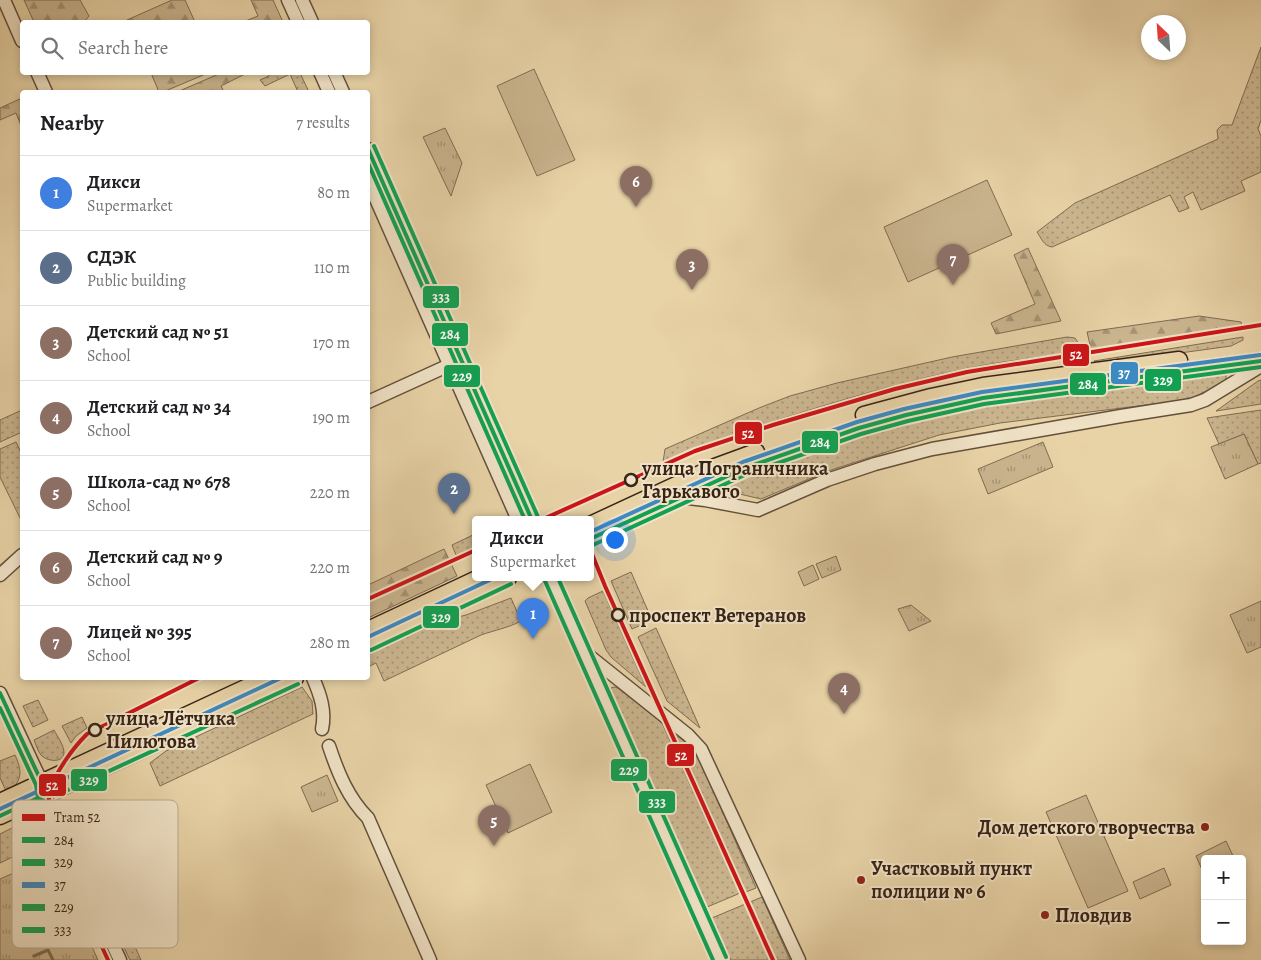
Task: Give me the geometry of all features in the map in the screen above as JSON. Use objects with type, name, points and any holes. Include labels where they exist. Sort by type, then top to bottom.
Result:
[{"type":"main road","points":[[594,524],[715,467],[854,418],[903,404],[983,386],[1261,350]]},
{"type":"main road","points":[[594,538],[745,468],[859,428],[958,403],[1008,394],[1261,361]]},
{"type":"main road","points":[[370,629],[473,581]]},
{"type":"main road","points":[[370,643],[502,581]]},
{"type":"main road","points":[[25,800],[43,789],[262,680]]},
{"type":"main road","points":[[0,802],[43,789],[290,680]]},
{"type":"main road","points":[[0,816],[12,808]]},
{"type":"street","points":[[4,0],[20,36]]},
{"type":"street","points":[[288,0],[297,20]]},
{"type":"street","points":[[302,0],[311,20]]},
{"type":"street","points":[[38,75],[45,90]]},
{"type":"street","points":[[321,75],[327,90]]},
{"type":"street","points":[[335,75],[342,90]]},
{"type":"street","points":[[370,154],[516,516]]},
{"type":"street","points":[[370,185],[530,516]]},
{"type":"street","points":[[370,401],[455,362]]},
{"type":"street","points":[[680,497],[758,510],[827,480],[875,464],[932,449],[1191,405],[1205,400],[1261,366]]},
{"type":"street","points":[[0,574],[20,557]]},
{"type":"street","points":[[552,581],[720,960]]},
{"type":"street","points":[[585,653],[697,743],[798,960]]},
{"type":"street","points":[[314,680],[321,699],[324,718],[322,729]]},
{"type":"street","points":[[0,693],[48,800]]},
{"type":"street","points":[[329,746],[347,791],[358,808],[368,818],[430,960]]},
{"type":"street","points":[[115,948],[120,960]]},
{"type":"green space","points":[[24,0],[80,0],[89,16],[86,20],[33,20]]},
{"type":"green space","points":[[172,0],[185,0],[194,20],[127,20]]},
{"type":"green space","points":[[251,0],[273,0],[282,20],[248,20],[258,16]]},
{"type":"green space","points":[[1261,47],[1261,120],[1258,129],[1261,136],[1261,172],[1241,181],[1245,191],[1201,210],[1193,192],[1184,197],[1189,208],[1179,212],[1170,195],[1052,247],[1041,239],[1037,232],[1075,203],[1218,139],[1217,130],[1222,125],[1232,125]]},
{"type":"green space","points":[[534,69],[575,160],[537,176],[497,86]]},
{"type":"green space","points":[[152,75],[203,75],[168,90],[158,90]]},
{"type":"green space","points":[[216,75],[243,75],[221,86],[223,90],[182,90]]},
{"type":"green space","points":[[288,75],[265,86],[260,80],[269,76]]},
{"type":"green space","points":[[290,75],[301,75],[308,90],[297,90]]},
{"type":"green space","points":[[20,99],[20,123],[16,113],[0,120],[0,108]]},
{"type":"green space","points":[[445,128],[462,163],[451,196],[423,137]]},
{"type":"green space","points":[[987,180],[1012,235],[908,282],[884,227]]},
{"type":"green space","points":[[1028,248],[1061,321],[996,334],[991,323],[1035,304],[1014,255]]},
{"type":"green space","points":[[1199,316],[1241,322],[1242,326],[1091,349],[1087,332]]},
{"type":"green space","points":[[1067,337],[1075,338],[1081,352],[978,366],[895,386],[766,424],[707,444],[663,462],[665,449],[790,396],[837,383],[952,357]]},
{"type":"green space","points":[[1243,337],[1243,340],[1231,346],[1100,364],[1094,361]]},
{"type":"green space","points":[[1226,372],[1226,382],[1187,400],[1000,423],[939,435],[828,471],[761,499],[714,488],[864,433],[977,404]]},
{"type":"green space","points":[[1261,380],[1261,404],[1216,411],[1258,381]]},
{"type":"green space","points":[[1261,410],[1261,463],[1258,464],[1244,434],[1219,444],[1207,418]]},
{"type":"green space","points":[[20,411],[20,433],[0,442],[0,420]]},
{"type":"green space","points":[[1244,434],[1258,464],[1225,479],[1211,447]]},
{"type":"green space","points":[[16,442],[20,451],[20,518],[0,477],[0,449]]},
{"type":"green space","points":[[1043,442],[1053,467],[988,494],[978,469]]},
{"type":"green space","points":[[472,535],[472,548],[456,555],[452,545]]},
{"type":"green space","points":[[444,549],[457,576],[370,617],[370,584]]},
{"type":"green space","points":[[836,556],[841,570],[822,578],[816,564]]},
{"type":"green space","points":[[813,565],[819,579],[804,586],[798,572]]},
{"type":"green space","points":[[631,572],[652,620],[632,629],[611,581]]},
{"type":"green space","points":[[603,591],[646,687],[611,657],[606,650],[585,601]]},
{"type":"green space","points":[[511,598],[521,621],[481,635],[384,681],[376,663],[370,666],[370,654],[439,622],[466,615]]},
{"type":"green space","points":[[1261,601],[1261,647],[1247,653],[1230,615]]},
{"type":"green space","points":[[911,605],[931,621],[909,631],[898,609]]},
{"type":"green space","points":[[656,628],[700,728],[667,701],[638,637]]},
{"type":"green space","points":[[302,687],[312,701],[313,714],[160,786],[150,763],[166,751]]},
{"type":"green space","points":[[611,688],[618,688],[662,723],[739,892],[738,894],[707,907],[611,695]]},
{"type":"green space","points":[[38,700],[48,720],[33,727],[23,706]]},
{"type":"green space","points":[[82,717],[87,728],[76,736],[71,743],[62,726]]},
{"type":"green space","points":[[54,730],[64,750],[63,756],[58,760],[43,757],[34,740]]},
{"type":"green space","points":[[676,735],[697,754],[756,888],[746,892]]},
{"type":"green space","points":[[15,755],[20,776],[16,785],[7,793],[0,778],[0,761]]},
{"type":"green space","points":[[530,764],[552,812],[508,833],[486,785]]},
{"type":"green space","points":[[327,775],[338,801],[312,812],[301,787]]},
{"type":"green space","points":[[1086,795],[1128,891],[1088,908],[1046,812]]},
{"type":"green space","points":[[12,828],[12,857],[0,863],[0,834]]},
{"type":"green space","points":[[1226,841],[1233,855],[1201,855],[1201,867],[1196,856]]},
{"type":"green space","points":[[1164,868],[1171,885],[1140,899],[1133,882]]},
{"type":"green space","points":[[12,874],[12,948],[93,948],[98,960],[0,960],[0,879]]},
{"type":"green space","points":[[762,897],[790,960],[731,960],[712,918]]},
{"type":"green space","points":[[124,948],[136,948],[141,960],[130,960]]},
{"type":"waterway","points":[[34,956],[48,950],[53,960]]},
{"type":"tram line","name":"52","points":[[550,516],[695,451],[773,425],[895,389],[967,372],[1261,325]]},
{"type":"tram line","name":"52","points":[[370,598],[472,552]]},
{"type":"tram line","name":"52","points":[[594,559],[773,960]]},
{"type":"tram line","name":"52","points":[[49,800],[52,784],[56,776],[76,746],[87,734],[195,680]]},
{"type":"tram line","name":"52","points":[[102,948],[108,960]]},
{"type":"transit line","name":"333","points":[[374,146],[538,516]]},
{"type":"transit line","name":"284","points":[[370,154],[530,516]]},
{"type":"transit line","name":"229","points":[[370,168],[523,516]]},
{"type":"transit line","name":"37","points":[[594,530],[743,462],[857,422],[904,409],[982,392],[1260,355]]},
{"type":"transit line","name":"284","points":[[594,537],[745,468],[859,428],[906,415],[983,398],[1261,361]]},
{"type":"transit line","name":"329","points":[[594,545],[747,474],[861,434],[908,421],[984,404],[1261,367]]},
{"type":"transit line","name":"37","points":[[370,636],[488,581]]},
{"type":"transit line","name":"229","points":[[545,581],[713,960]]},
{"type":"transit line","name":"333","points":[[559,581],[726,957]]},
{"type":"transit line","name":"329","points":[[371,650],[511,584]]},
{"type":"transit line","name":"37","points":[[19,800],[277,680]]},
{"type":"transit line","name":"329","points":[[46,800],[298,684]]},
{"type":"transit line","name":"284","points":[[0,693],[42,783],[44,795],[34,800]]},
{"type":"transit line","name":"329","points":[[0,708],[36,785],[38,798],[42,800]]},
{"type":"transit line","name":"37","points":[[0,809],[12,803]]},
{"type":"transit line","name":"284","points":[[0,816],[12,810]]},
{"type":"place","name":"Детский сад № 9","points":[[636,207]]},
{"type":"place","name":"Лицей № 395","points":[[953,285]]},
{"type":"place","name":"Детский сад № 51","points":[[692,290]]},
{"type":"place","name":"улица Пограничника Гарькавого","points":[[631,480]]},
{"type":"place","name":"СДЭК","points":[[454,514]]},
{"type":"place","name":"проспект Ветеранов","points":[[618,615]]},
{"type":"place","name":"Дикси","points":[[533,639]]},
{"type":"place","name":"Детский сад № 34","points":[[844,714]]},
{"type":"place","name":"улица Лётчика Пилютова","points":[[95,730]]},
{"type":"place","name":"Дом детского творчества","points":[[1205,827]]},
{"type":"place","name":"Школа-сад № 678","points":[[494,846]]},
{"type":"place","name":"Участковый пункт полиции № 6","points":[[861,880]]},
{"type":"place","name":"Пловдив","points":[[1045,915]]}]
